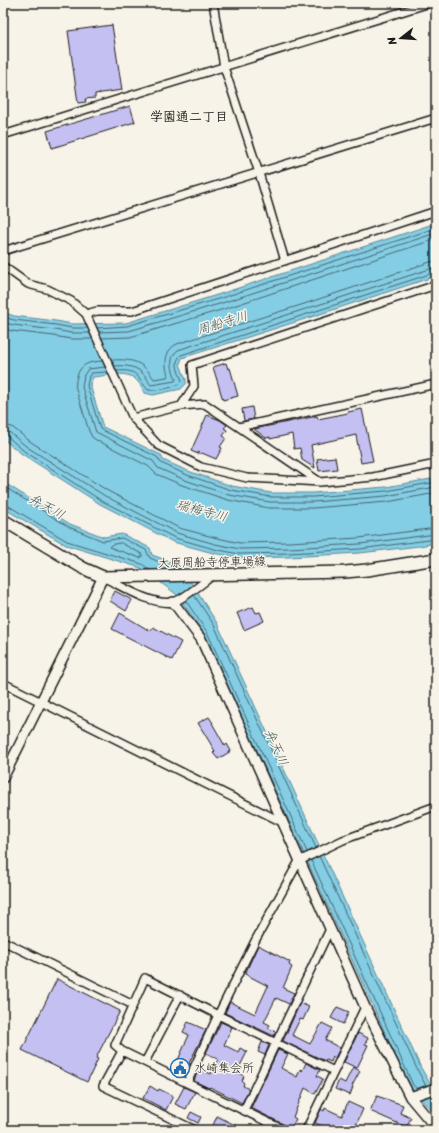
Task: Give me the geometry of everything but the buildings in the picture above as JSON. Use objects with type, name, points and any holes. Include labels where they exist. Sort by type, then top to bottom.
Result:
[{"type":"main road","name":"大原周船寺停車場線","points":[[3,520],[83,568],[103,577],[212,576],[344,572],[367,570],[436,559]]},
{"type":"street","points":[[213,3],[224,67],[259,173],[285,261]]},
{"type":"street","points":[[3,135],[430,3]]},
{"type":"street","points":[[3,251],[436,118]]},
{"type":"street","points":[[86,314],[97,311],[132,311],[436,211]]},
{"type":"street","points":[[3,266],[28,284],[47,289],[71,301],[86,314],[133,418],[158,445],[201,467],[247,478],[320,482],[373,476],[436,464]]},
{"type":"street","points":[[181,406],[194,386],[192,365],[436,285]]},
{"type":"street","points":[[238,427],[436,384]]},
{"type":"street","points":[[133,418],[181,406],[205,404],[320,482]]},
{"type":"street","points":[[3,778],[103,577],[156,601],[173,602],[198,587],[212,576]]},
{"type":"street","points":[[173,602],[201,640],[365,1007],[410,1097],[436,1128]]},
{"type":"street","points":[[3,683],[282,822]]},
{"type":"street","points":[[187,1083],[218,1015],[255,941],[299,861],[343,840],[436,806]]},
{"type":"street","points":[[244,1110],[330,929]]},
{"type":"street","points":[[3,942],[133,1005]]},
{"type":"street","points":[[284,1130],[122,1051],[114,1045],[145,978],[334,1071]]},
{"type":"street","points":[[145,1062],[180,995]]},
{"type":"street","points":[[306,1130],[365,1007]]},
{"type":"street","points":[[122,1051],[103,1086],[195,1130]]},
{"type":"street","points":[[410,1097],[436,1088]]},
{"type":"water","points":[[436,223],[436,276],[182,358],[180,364],[186,384],[181,389],[153,395],[145,393],[134,378],[123,374],[93,377],[90,385],[103,427],[161,455],[163,460],[188,471],[232,486],[271,493],[313,493],[386,487],[436,478],[436,543],[360,553],[289,557],[239,558],[213,553],[173,542],[100,504],[22,454],[3,439],[3,312],[14,316],[72,324],[126,323],[217,295]]},
{"type":"water","points":[[3,482],[70,524],[104,537],[122,534],[150,548],[152,555],[177,564],[192,584],[217,623],[421,1068],[436,1094],[436,1115],[410,1088],[204,633],[176,594],[141,568],[66,545],[3,508]]},
{"type":"place","name":"水崎集会所","points":[[180,1068]]},
{"type":"district","name":"学園通二丁目","points":[[189,116]]},
{"type":"water label","name":"周船寺川","points":[[222,322]]},
{"type":"water label","name":"弁天川","points":[[47,506]]},
{"type":"water label","name":"瑞梅寺川","points":[[202,510]]},
{"type":"water label","name":"弁天川","points":[[277,747]]}]
